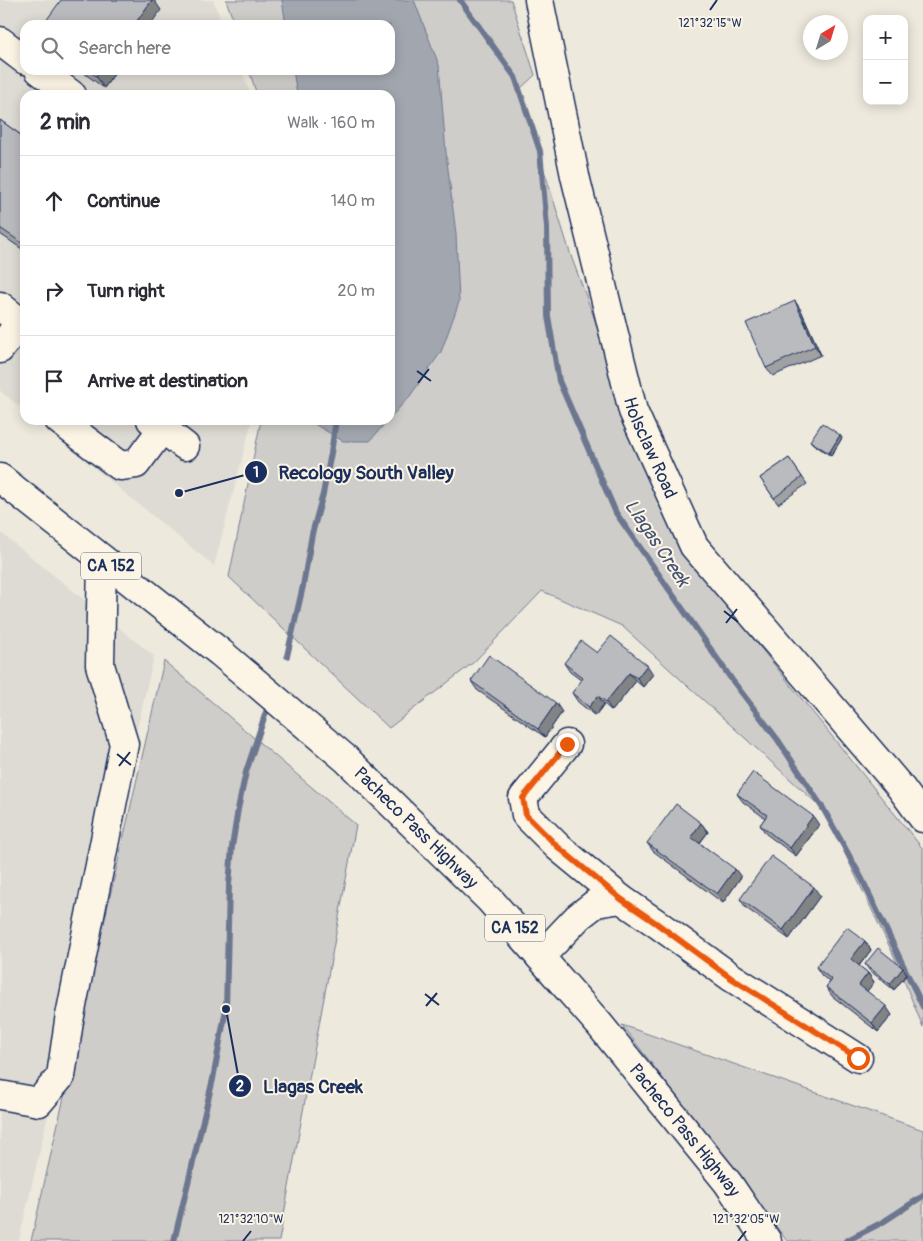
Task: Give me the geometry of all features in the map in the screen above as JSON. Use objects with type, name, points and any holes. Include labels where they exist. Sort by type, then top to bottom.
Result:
[{"type":"main road","name":"Holsclaw Road","points":[[539,0],[575,176],[633,411],[694,546],[901,788],[923,818]]},
{"type":"main road","points":[[0,41],[20,56]]},
{"type":"main road","points":[[46,75],[65,90]]},
{"type":"main road","points":[[0,349],[15,318]]},
{"type":"main road","points":[[66,425],[120,466],[136,464],[156,425]]},
{"type":"main road","points":[[157,425],[185,446]]},
{"type":"main road","name":"Pacheco Pass Highway","points":[[0,478],[221,653],[346,759],[490,900],[599,1024],[728,1183],[767,1241]]},
{"type":"main road","points":[[0,1095],[39,1102],[61,1076],[68,1021],[124,744],[100,665],[102,559]]},
{"type":"main road","points":[[567,744],[523,798],[526,815],[558,847],[621,899],[731,978],[858,1058]]},
{"type":"main road","points":[[540,957],[578,917],[596,903],[621,899]]},
{"type":"shaded area","points":[[0,0],[213,0],[221,20],[20,20],[20,75],[243,75],[249,90],[20,90],[20,407],[0,391]]},
{"type":"shaded area","points":[[226,0],[511,0],[535,75],[519,90],[571,256],[675,534],[701,574],[923,849],[923,1027],[894,956],[824,810],[622,626],[542,591],[474,662],[389,728],[229,577],[260,425],[395,425],[395,90],[255,90],[251,75],[395,75],[395,20],[233,20]]},
{"type":"shaded area","points":[[282,0],[414,0],[439,65],[446,153],[456,234],[459,302],[441,352],[410,396],[395,412],[395,90],[296,90],[294,75],[395,75],[395,20],[285,20]]},
{"type":"shaded area","points":[[42,425],[251,425],[214,566]]},
{"type":"shaded area","points":[[316,425],[384,425],[370,441],[343,441]]},
{"type":"shaded area","points":[[0,532],[154,656],[19,1241],[0,1241]]},
{"type":"shaded area","points":[[164,661],[356,825],[279,1241],[31,1241]]},
{"type":"shaded area","points":[[622,1025],[923,1130],[923,1241],[787,1241]]},
{"type":"building","points":[[61,0],[152,0],[138,20],[47,20]]},
{"type":"building","points":[[0,120],[20,134],[20,242],[0,228]]},
{"type":"building","points":[[795,301],[815,346],[766,368],[746,323]]},
{"type":"building","points":[[822,423],[840,435],[829,453],[810,441]]},
{"type":"building","points":[[789,458],[802,477],[774,498],[760,478]]},
{"type":"building","points":[[611,636],[647,665],[637,678],[629,673],[606,702],[598,696],[589,707],[572,693],[583,678],[564,663],[581,641],[597,653]]},
{"type":"building","points":[[489,655],[556,703],[538,729],[471,681]]},
{"type":"building","points":[[753,772],[813,816],[790,848],[760,825],[767,815],[737,794]]},
{"type":"building","points":[[676,804],[701,823],[691,837],[735,869],[717,894],[647,843]]},
{"type":"building","points":[[771,856],[814,887],[783,930],[740,899]]},
{"type":"building","points":[[847,927],[865,941],[851,959],[868,973],[859,985],[886,1006],[872,1023],[826,987],[832,980],[816,967]]},
{"type":"building","points":[[878,948],[903,968],[890,984],[865,964]]},
{"type":"waterway","name":"Llagas Creek","points":[[460,0],[515,77],[540,151],[547,227],[548,316],[559,381],[616,513],[732,680],[778,740],[824,810],[862,879],[923,1007]]},
{"type":"waterway","name":"Llagas Creek","points":[[287,656],[303,586],[312,534],[323,494],[335,425]]},
{"type":"waterway","name":"Llagas Creek","points":[[174,1241],[213,1079],[226,1009],[229,885],[238,809],[246,772],[269,703]]},
{"type":"waterway","name":"Llagas Creek","points":[[846,1241],[883,1222],[923,1196]]},
{"type":"place","name":"Recology South Valley","points":[[179,493]]},
{"type":"place","name":"Llagas Creek","points":[[226,1009]]},
{"type":"route","points":[[567,744],[523,798],[526,815],[558,847],[621,899],[731,978],[858,1058]]}]
